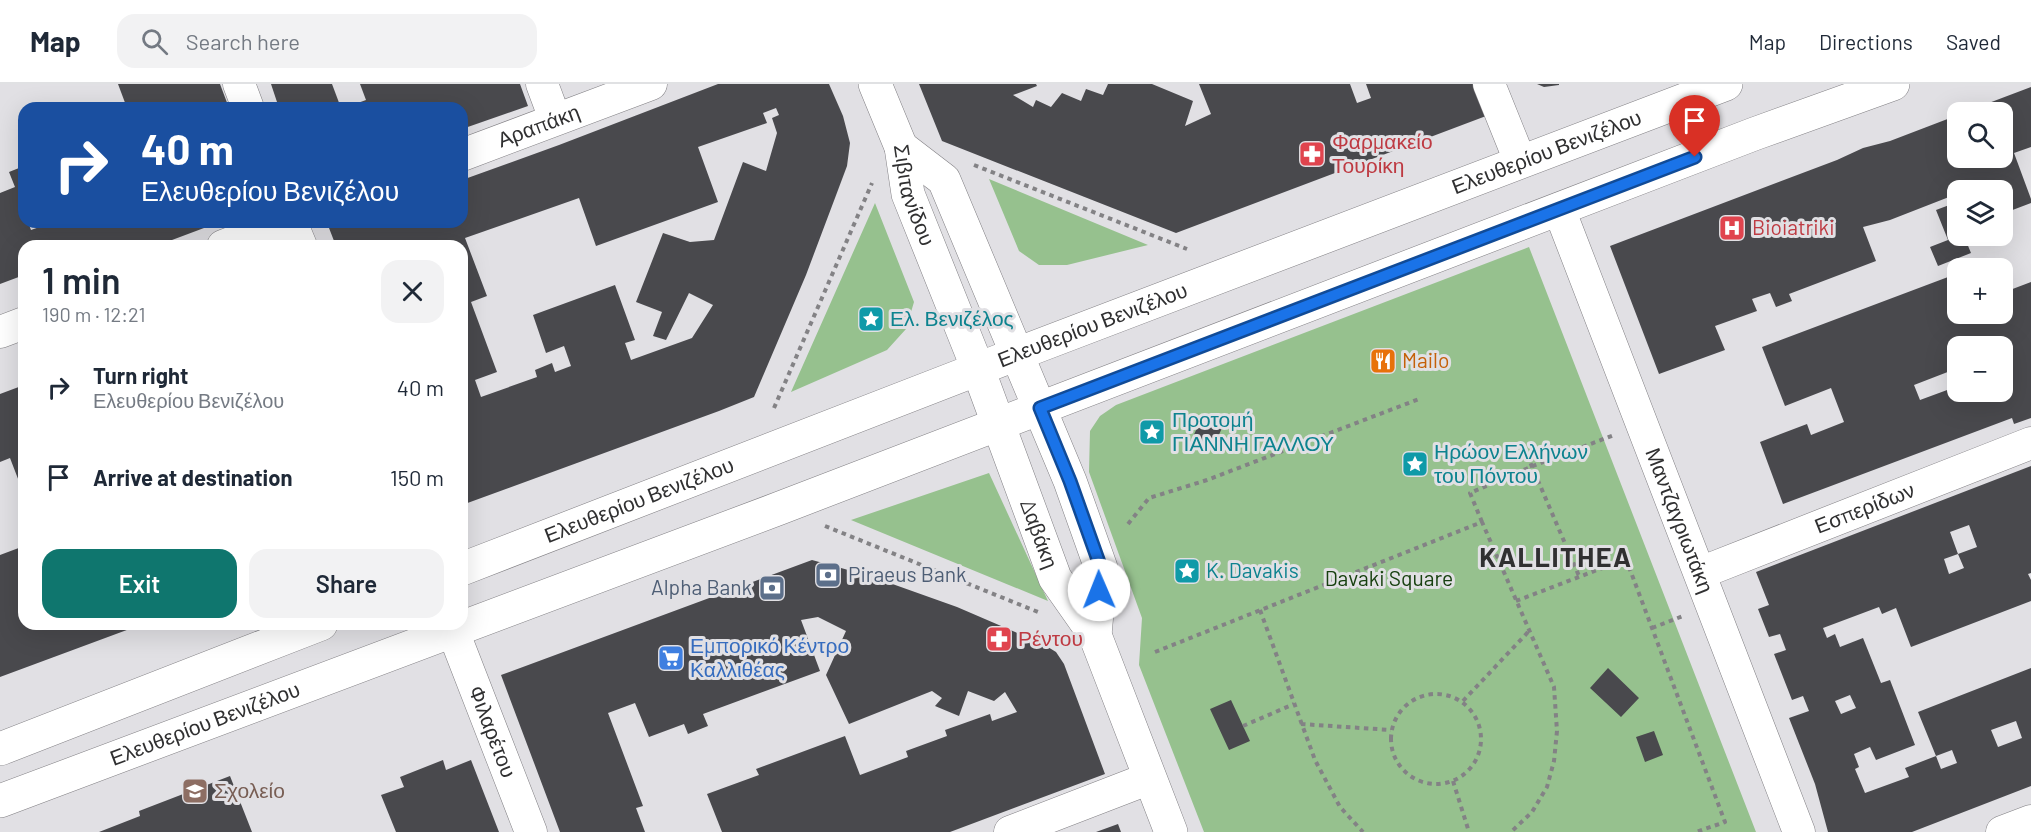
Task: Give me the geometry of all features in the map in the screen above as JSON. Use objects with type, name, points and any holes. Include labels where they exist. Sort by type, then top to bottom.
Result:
[{"type":"main road","points":[[875,84],[900,147]]},
{"type":"main road","name":"Ελευθερίου Βενιζέλου","points":[[468,567],[1520,161],[1726,84]]},
{"type":"main road","name":"Ελευθερίου Βενιζέλου","points":[[468,625],[1754,134],[1893,84]]},
{"type":"main road","name":"Σιβιτανίδου","points":[[900,147],[944,180],[1040,408]]},
{"type":"main road","name":"Σιβιτανίδου","points":[[900,147],[908,194],[998,424]]},
{"type":"main road","name":"Δαβάκη","points":[[1040,408],[1070,481],[1101,568],[1095,635]]},
{"type":"main road","name":"Δαβάκη","points":[[998,424],[1055,578],[1095,635],[1171,832]]},
{"type":"main road","points":[[0,749],[306,630]]},
{"type":"main road","name":"Ελευθερίου Βενιζέλου","points":[[0,801],[453,631]]},
{"type":"street","points":[[239,84],[246,102]]},
{"type":"street","points":[[542,84],[555,119]]},
{"type":"street","name":"Αραπάκη","points":[[468,153],[651,84]]},
{"type":"street","points":[[1489,84],[1520,161]]},
{"type":"street","name":"Μαντζαγριωτάκη","points":[[1560,208],[1800,832]]},
{"type":"street","points":[[238,240],[270,228]]},
{"type":"street","points":[[0,332],[18,325]]},
{"type":"street","name":"Εσπερίδων","points":[[1700,573],[2031,443]]},
{"type":"street","name":"Φιλαρέτου","points":[[453,631],[531,832]]},
{"type":"street","points":[[1010,832],[1150,778]]},
{"type":"street","points":[[2002,832],[2031,821]]},
{"type":"path","points":[[965,162],[1186,249]]},
{"type":"path","points":[[774,408],[875,176]]},
{"type":"path","points":[[1128,524],[1149,498],[1207,480],[1419,399]]},
{"type":"path","points":[[1511,832],[1532,812],[1547,787],[1554,761],[1557,732],[1554,687],[1470,493],[1642,424]]},
{"type":"path","points":[[1527,455],[1579,576]]},
{"type":"path","points":[[780,508],[1041,614]]},
{"type":"path","points":[[1155,652],[1482,522]]},
{"type":"path","points":[[1516,601],[1626,558],[1725,822],[1696,832]]},
{"type":"path","points":[[1260,610],[1315,760],[1340,807],[1363,832]]},
{"type":"path","points":[[1463,701],[1529,631]]},
{"type":"path","points":[[1434,693],[1449,695],[1463,701],[1474,713],[1480,726],[1482,741],[1479,757],[1470,770],[1445,784],[1430,784],[1416,780],[1404,771],[1395,759],[1391,745],[1391,730],[1396,716],[1406,705],[1419,697],[1434,693]]},
{"type":"path","points":[[1243,726],[1294,704]]},
{"type":"path","points":[[1301,723],[1391,730]]},
{"type":"path","points":[[1453,781],[1469,832]]},
{"type":"green space","points":[[989,179],[1148,245],[1067,265],[1039,265],[1019,251]]},
{"type":"green space","points":[[875,203],[914,302],[906,329],[887,350],[791,392]]},
{"type":"green space","name":"Davaki Square","points":[[1529,247],[1756,832],[1204,832],[1139,665],[1142,618],[1089,472],[1090,431],[1100,416],[1116,405]]},
{"type":"green space","points":[[989,473],[1048,601],[851,520]]},
{"type":"building","points":[[118,84],[220,84],[227,102],[125,102]]},
{"type":"building","points":[[271,84],[332,84],[339,102],[277,102]]},
{"type":"building","points":[[360,84],[520,84],[528,106],[468,127],[468,102],[360,102],[366,100]]},
{"type":"building","points":[[718,84],[829,84],[843,116],[850,143],[847,166],[806,275],[754,397],[468,503],[468,246],[487,296],[471,302],[497,372],[475,380],[481,397],[537,377],[535,370],[552,363],[555,372],[571,366],[564,346],[546,353],[533,315],[615,285],[635,340],[625,343],[631,360],[692,338],[713,305],[689,293],[666,340],[653,336],[662,312],[636,302],[663,233],[690,242],[714,240],[743,162],[766,171],[777,133],[772,118],[779,115],[776,108],[763,113],[767,123],[698,147],[718,202],[596,246],[579,198],[465,238],[466,240],[334,240],[329,228],[468,228],[468,178]]},
{"type":"building","points":[[919,84],[1036,84],[1037,86],[1013,95],[1033,107],[1036,100],[1051,107],[1062,93],[1081,101],[1086,89],[1103,95],[1108,84],[1152,84],[1193,101],[1185,126],[1211,114],[1199,84],[1350,84],[1357,103],[1371,98],[1366,84],[1483,84],[1494,113],[1176,233],[942,141]]},
{"type":"building","points":[[1537,84],[1559,84],[1559,85],[1544,87]]},
{"type":"building","points":[[2031,87],[2031,147],[2014,153],[2031,203],[2013,210],[2013,180],[1947,180],[1947,198],[1890,220],[1863,227],[1876,261],[1789,294],[1792,301],[1776,307],[1770,293],[1752,299],[1757,311],[1715,326],[1725,350],[1659,374],[1610,246],[1863,148],[1890,141],[1947,119],[1947,168],[2013,168],[2013,102],[1991,102]]},
{"type":"building","points":[[18,168],[18,228],[30,228],[31,230],[37,228],[204,228],[172,240],[18,240],[18,277],[0,284],[0,193],[15,187],[9,172]]},
{"type":"building","points":[[1947,206],[1947,238],[1936,210]]},
{"type":"building","points":[[1947,240],[1947,246],[1968,246],[1971,253],[1958,258],[1947,258],[1947,262],[1938,266],[1930,247]]},
{"type":"building","points":[[1947,277],[1947,324],[2013,324],[2013,289],[2031,282],[2031,418],[2014,424],[2012,418],[1783,504],[1760,442],[1807,424],[1811,435],[1844,422],[1831,388],[1785,406],[1762,347]]},
{"type":"building","points":[[18,387],[18,479],[10,458],[0,462],[0,394]]},
{"type":"building","points":[[1201,419],[1222,428],[1213,448],[1192,439]]},
{"type":"building","points":[[2031,466],[2031,573],[2028,574],[2031,580],[2031,601],[1911,647],[1896,608],[1882,614],[1879,607],[1823,628],[1827,638],[1835,634],[1840,647],[1863,638],[1881,683],[1890,680],[1915,745],[1876,760],[1870,747],[1854,754],[1859,767],[1855,769],[1865,793],[1909,777],[1905,768],[1936,756],[1918,712],[2031,668],[2031,786],[1912,832],[1828,832],[1815,784],[1789,718],[1809,711],[1803,696],[1792,700],[1774,654],[1786,650],[1780,634],[1769,637],[1758,609],[1769,605],[1756,572]],"holes":[[[1969,525],[1977,547],[1958,554],[1950,532]],[[1958,554],[1964,568],[1949,574],[1944,559]],[[1850,695],[1856,708],[1841,714],[1835,701]],[[2016,721],[2022,738],[1998,747],[1991,730]],[[1952,750],[1957,763],[1941,769],[1936,756]]]},
{"type":"building","points":[[18,548],[18,630],[127,630],[0,677],[0,555]]},
{"type":"building","points":[[812,560],[870,576],[957,607],[1043,644],[1056,652],[1064,664],[1105,774],[950,832],[722,832],[707,794],[759,775],[756,769],[845,736],[860,775],[908,757],[906,751],[947,736],[945,730],[990,714],[992,721],[1017,712],[1005,692],[994,701],[968,691],[959,716],[935,706],[942,698],[932,691],[849,724],[826,675],[846,631],[818,617],[801,620],[820,671],[703,714],[708,726],[688,734],[684,724],[649,737],[635,703],[608,713],[643,806],[636,808],[645,832],[560,832],[501,675]]},
{"type":"building","points":[[1608,668],[1639,698],[1621,717],[1590,688]]},
{"type":"building","points":[[1231,700],[1250,741],[1229,750],[1210,709]]},
{"type":"building","points":[[1654,731],[1663,755],[1645,762],[1636,737]]},
{"type":"building","points":[[443,760],[446,770],[471,760],[499,832],[396,832],[381,795],[404,787],[400,777]]},
{"type":"building","points":[[230,776],[252,832],[99,832],[140,816],[139,811]]},
{"type":"building","points":[[1118,824],[1121,832],[1096,832]]},
{"type":"place","name":"Φαρμακείο Τουρίκη","points":[[1312,154]]},
{"type":"place","name":"Bioiatriki","points":[[1732,228]]},
{"type":"place","name":"Ελ. Βενιζέλος","points":[[871,319]]},
{"type":"place","name":"Mailo","points":[[1383,361]]},
{"type":"place","name":"Προτομή ΓΙΑΝΝΗ ΓΑΛΛΟΥ","points":[[1152,432]]},
{"type":"place","name":"Ηρώον Ελλήνων του Πόντου","points":[[1415,464]]},
{"type":"place","name":"K. Davakis","points":[[1187,571]]},
{"type":"place","name":"Piraeus Bank","points":[[828,575]]},
{"type":"place","name":"Alpha Bank","points":[[772,588]]},
{"type":"place","name":"Ρέντου","points":[[999,639]]},
{"type":"place","name":"Εμπορικό Κέντρο Καλλιθέας","points":[[671,658]]},
{"type":"place","name":"Σχολείο","points":[[195,791]]},
{"type":"district","name":"KALLITHEA","points":[[1556,558]]},
{"type":"route","points":[[1099,590],[1101,568],[1070,481],[1040,408],[1695,157]]}]
